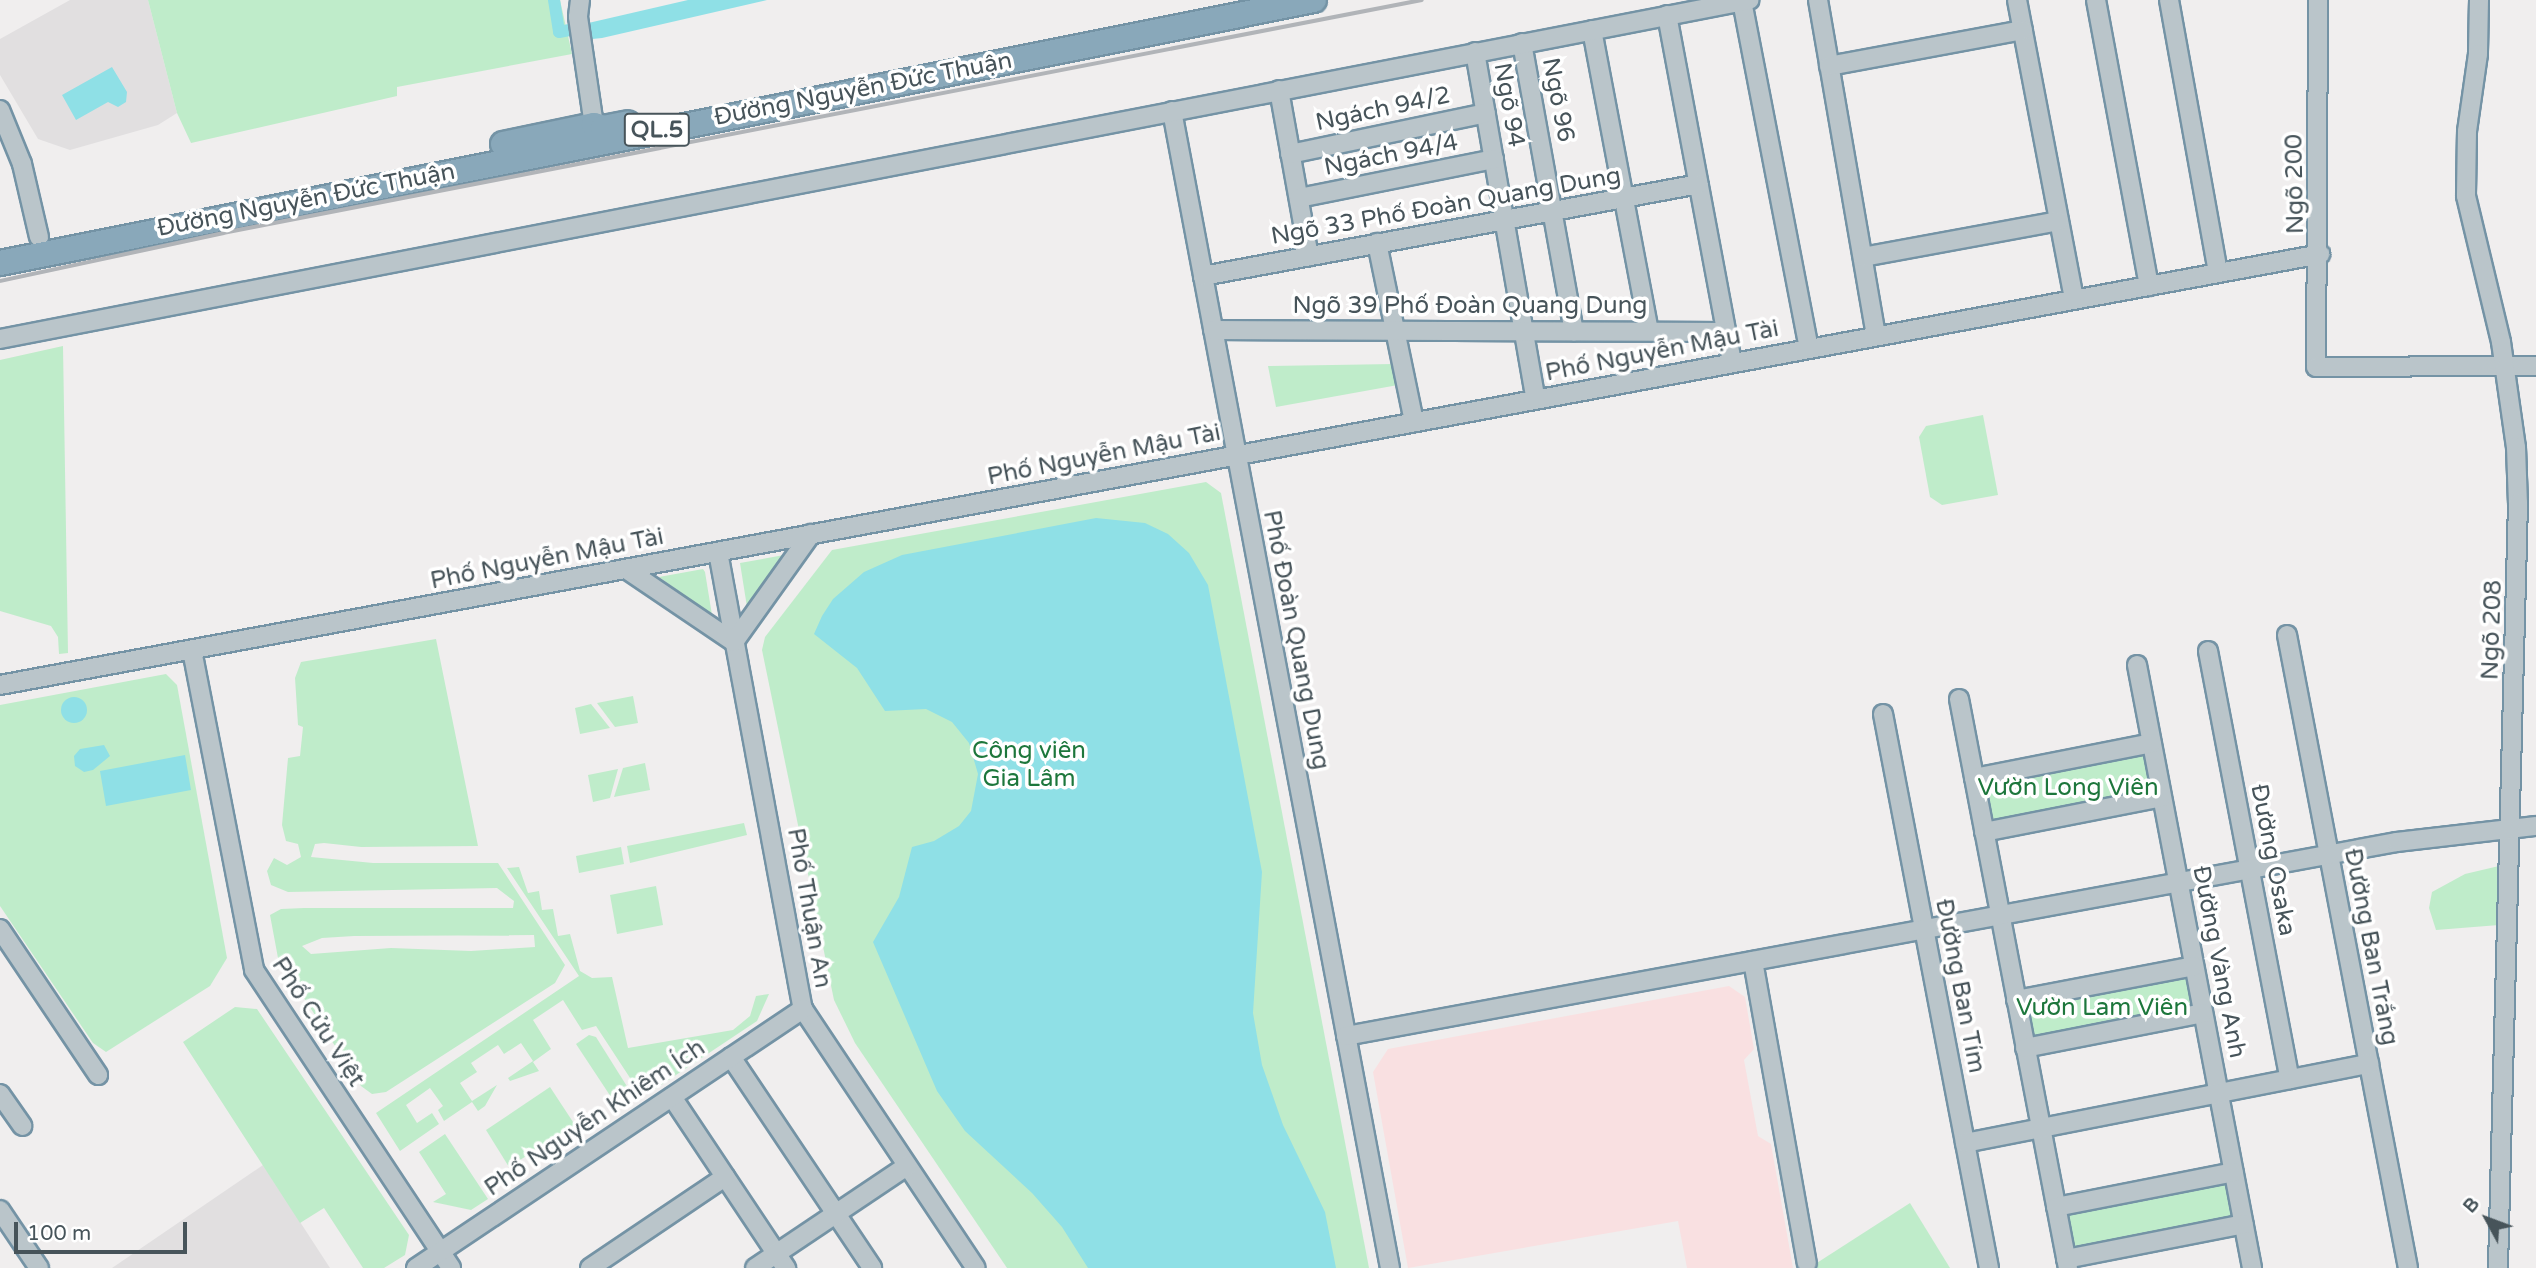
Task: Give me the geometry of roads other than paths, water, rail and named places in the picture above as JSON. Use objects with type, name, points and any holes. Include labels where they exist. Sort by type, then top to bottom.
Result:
[{"type":"highway","name":"Đường Nguyễn Đức Thuận","points":[[0,263],[594,125],[603,128],[1232,0]]},
{"type":"highway","name":"Đường Nguyễn Đức Thuận","points":[[0,246],[40,237],[241,205],[1314,0]]},
{"type":"street","points":[[1818,0],[1877,336]]},
{"type":"street","points":[[2017,0],[2074,300]]},
{"type":"street","points":[[2096,0],[2149,286]]},
{"type":"street","points":[[2169,0],[2218,273]]},
{"type":"street","name":"Ngõ 200","points":[[2318,0],[2320,254],[2316,367],[2504,367]]},
{"type":"street","name":"Ngõ 208","points":[[2479,0],[2478,54],[2467,131],[2466,196],[2504,367],[2518,503],[2498,1268]]},
{"type":"street","points":[[0,339],[1746,1],[1809,349]]},
{"type":"street","points":[[579,8],[594,125]]},
{"type":"street","points":[[1668,15],[1732,363]]},
{"type":"street","points":[[1592,30],[1649,331]]},
{"type":"street","points":[[1829,66],[2023,30]]},
{"type":"street","name":"Ngõ 96","points":[[1522,43],[1574,331]]},
{"type":"street","name":"Ngõ 94","points":[[1475,52],[1536,400]]},
{"type":"street","points":[[1279,90],[1309,256]]},
{"type":"street","points":[[0,110],[22,164],[40,237]]},
{"type":"street","name":"Phố Đoàn Quang Dung","points":[[1172,111],[1390,1268]]},
{"type":"street","name":"Ngách 94/2","points":[[1290,154],[1486,113]]},
{"type":"street","name":"Ngách 94/4","points":[[1299,198],[1494,159]]},
{"type":"street","name":"Ngõ 33 Phố Đoàn Quang Dung","points":[[1203,276],[1699,184]]},
{"type":"street","points":[[1863,257],[2059,221]]},
{"type":"street","points":[[1377,243],[1414,422]]},
{"type":"street","name":"Phố Nguyễn Mậu Tài","points":[[0,685],[2320,254]]},
{"type":"street","name":"Ngõ 39 Phố Đoàn Quang Dung","points":[[1213,330],[1727,331]]},
{"type":"street","points":[[2504,367],[2536,366]]},
{"type":"street","points":[[626,569],[734,642],[811,534]]},
{"type":"street","name":"Phố Thuận An","points":[[718,552],[803,1009],[975,1268]]},
{"type":"street","name":"Đường Ban Trắng","points":[[2287,635],[2408,1268]]},
{"type":"street","name":"Phố Cửu Việt","points":[[192,650],[254,970],[451,1268]]},
{"type":"street","name":"Đường Osaka","points":[[2208,651],[2290,1079]]},
{"type":"street","name":"Đường Vàng Anh","points":[[2137,664],[2252,1268]]},
{"type":"street","points":[[1959,699],[2067,1264],[2244,1224]]},
{"type":"street","name":"Đường Ban Tím","points":[[1883,714],[1989,1268]]},
{"type":"street","points":[[1974,778],[2152,743]]},
{"type":"street","points":[[1984,832],[2162,797]]},
{"type":"street","points":[[1346,1036],[2329,854],[2536,826]]},
{"type":"street","points":[[0,929],[98,1075]]},
{"type":"street","points":[[1753,961],[1807,1263]]},
{"type":"street","points":[[2016,1000],[2194,966]]},
{"type":"street","name":"Phố Nguyễn Khiêm Ích","points":[[415,1268],[803,1009]]},
{"type":"street","points":[[2025,1048],[2203,1013]]},
{"type":"street","points":[[731,1057],[873,1268]]},
{"type":"street","points":[[1965,1143],[2369,1064]]},
{"type":"street","points":[[0,1094],[22,1126]]},
{"type":"street","points":[[672,1097],[781,1261]]},
{"type":"street","points":[[755,1268],[781,1261],[836,1213],[907,1166]]},
{"type":"street","points":[[2056,1207],[2234,1172]]},
{"type":"street","points":[[590,1268],[725,1177]]},
{"type":"street","points":[[0,1210],[39,1268]]},
{"type":"water","points":[[688,0],[767,0],[602,38],[573,41],[570,34],[571,27]]},
{"type":"water","points":[[112,67],[127,92],[126,102],[118,107],[108,102],[76,120],[62,95]]},
{"type":"water","name":"Công viên Gia Lâm","points":[[1096,518],[1145,523],[1168,534],[1189,553],[1208,585],[1262,872],[1253,1013],[1262,1065],[1283,1125],[1325,1212],[1336,1268],[1088,1268],[1062,1227],[1032,1193],[965,1131],[937,1091],[873,942],[899,897],[912,847],[934,841],[959,826],[971,811],[978,774],[969,743],[952,722],[926,709],[885,711],[857,668],[814,634],[822,616],[833,599],[864,572],[902,555]]},
{"type":"water","points":[[74,697],[83,701],[87,710],[83,719],[74,723],[65,719],[61,710],[65,701]]},
{"type":"water","points":[[104,745],[110,756],[93,770],[84,772],[75,766],[74,756],[80,749]]},
{"type":"water","points":[[185,755],[191,790],[106,806],[100,771]]},
{"type":"waterway","points":[[554,0],[559,32],[585,27]]},
{"type":"railway","points":[[0,281],[223,233],[1422,0]]},
{"type":"park label","name":"Vườn Long Viên","points":[[2068,788]]},
{"type":"park label","name":"Vườn Lam Viên","points":[[2102,1008]]}]
